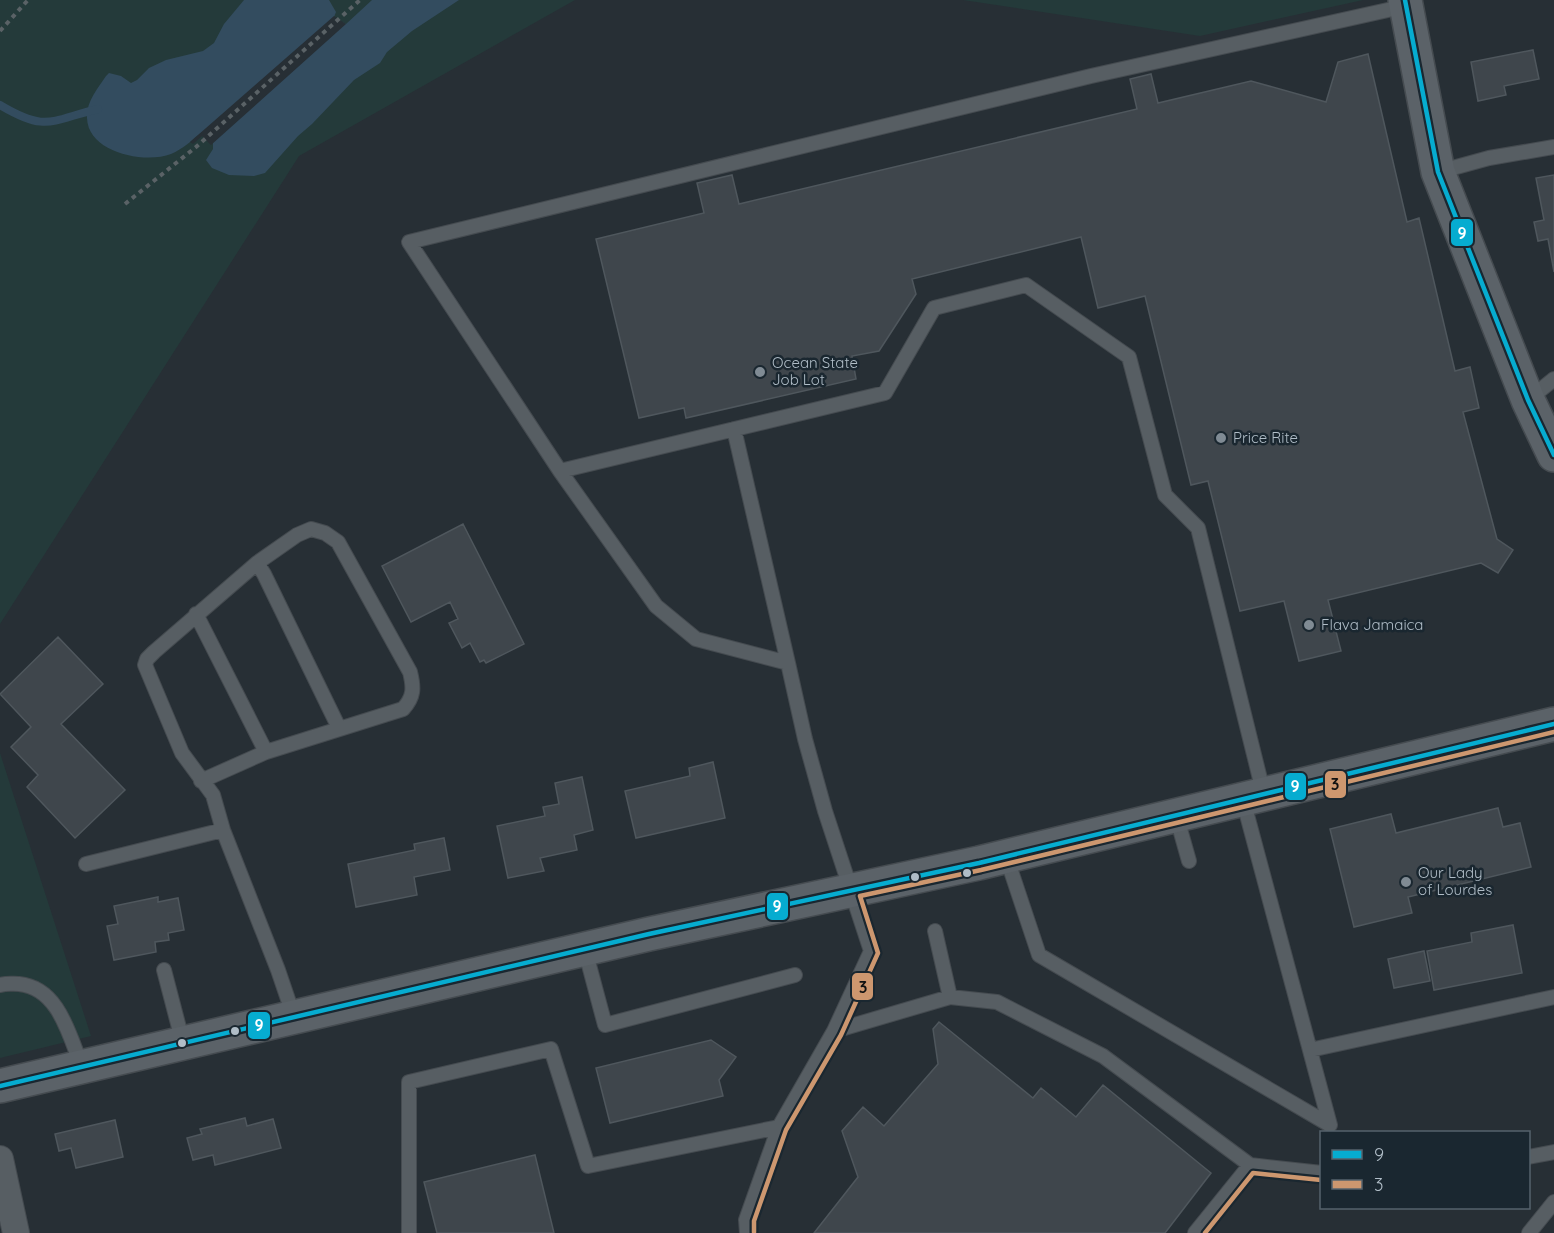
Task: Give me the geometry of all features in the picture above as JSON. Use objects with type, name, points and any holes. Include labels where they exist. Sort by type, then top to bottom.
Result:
[{"type":"main road","points":[[1406,3],[1438,172],[1528,400],[1554,455]]},
{"type":"main road","points":[[0,1086],[649,934],[806,902],[850,890],[1006,856],[1554,724]]},
{"type":"street","points":[[0,1159],[16,1233]]},
{"type":"lane","points":[[788,663],[696,639],[656,606],[560,471],[409,242],[1091,76],[1406,3]]},
{"type":"lane","points":[[1438,172],[1489,158],[1554,147]]},
{"type":"lane","points":[[560,471],[885,393],[934,308],[1026,285],[1129,357],[1166,495],[1198,528],[1253,797],[1310,1050],[1330,1125],[1039,954],[1006,856]]},
{"type":"lane","points":[[1528,400],[1554,379]]},
{"type":"lane","points":[[734,429],[805,739],[850,890],[871,951],[834,1030],[779,1127],[746,1220],[747,1233]]},
{"type":"lane","points":[[201,781],[266,752],[402,709],[411,699],[414,685],[410,672],[338,542],[325,533],[311,529],[297,535],[257,563],[154,652],[145,665],[182,753],[201,781],[213,795],[223,830],[294,1017]]},
{"type":"lane","points":[[257,563],[339,728]]},
{"type":"lane","points":[[196,614],[266,752]]},
{"type":"lane","points":[[1176,815],[1189,861]]},
{"type":"lane","points":[[86,864],[223,830]]},
{"type":"lane","points":[[935,931],[950,997]]},
{"type":"lane","points":[[585,950],[605,1025],[795,975]]},
{"type":"lane","points":[[164,970],[183,1043]]},
{"type":"lane","points":[[0,985],[6,983],[24,985],[44,992],[63,1017],[82,1067]]},
{"type":"lane","points":[[834,1030],[950,997],[997,1002],[1103,1056],[1250,1166],[1320,1173]]},
{"type":"lane","points":[[1310,1050],[1554,997]]},
{"type":"lane","points":[[409,1233],[409,1082],[551,1049],[588,1166],[779,1127]]},
{"type":"lane","points":[[1530,1157],[1554,1152]]},
{"type":"lane","points":[[1195,1233],[1250,1166]]},
{"type":"lane","points":[[1529,1233],[1554,1202]]},
{"type":"path","points":[[0,32],[28,0]]},
{"type":"path","points":[[125,204],[196,147],[360,0]]},
{"type":"green space","points":[[0,0],[575,0],[299,156],[0,624]]},
{"type":"green space","points":[[963,0],[1363,0],[1200,36]]},
{"type":"green space","points":[[0,753],[91,1036],[0,1058]]},
{"type":"water","points":[[244,0],[329,0],[336,12],[334,17],[346,24],[372,0],[459,0],[412,31],[387,52],[380,63],[354,80],[265,173],[254,176],[229,175],[212,168],[206,160],[213,149],[213,142],[202,132],[180,150],[160,157],[147,158],[120,153],[97,140],[90,130],[87,118],[88,106],[109,73],[121,76],[131,83],[149,68],[166,60],[203,51],[214,43],[224,24]]},
{"type":"pier","points":[[334,16],[346,24],[211,145],[202,136],[193,144],[190,142]]},
{"type":"building","points":[[1533,50],[1539,79],[1504,86],[1506,95],[1478,101],[1471,62]]},
{"type":"building","points":[[1368,54],[1407,222],[1419,218],[1455,371],[1470,367],[1479,408],[1463,412],[1497,539],[1513,550],[1498,573],[1481,563],[1328,600],[1341,651],[1299,661],[1284,601],[1240,611],[1208,481],[1191,485],[1145,296],[1098,308],[1081,237],[912,279],[916,294],[879,351],[852,356],[856,379],[686,418],[684,408],[639,418],[596,239],[704,213],[697,183],[732,175],[739,204],[1137,109],[1130,79],[1151,74],[1158,103],[1251,81],[1326,102],[1338,62]]},
{"type":"building","points":[[1554,175],[1554,272],[1548,239],[1538,241],[1534,222],[1544,220],[1536,178]]},
{"type":"building","points":[[463,524],[524,644],[486,663],[484,660],[480,662],[470,643],[462,648],[449,623],[458,619],[450,602],[411,622],[382,566]]},
{"type":"building","points":[[58,637],[103,684],[61,724],[125,790],[75,838],[27,787],[38,775],[11,747],[31,727],[0,694]]},
{"type":"building","points":[[713,762],[725,818],[636,838],[625,791],[690,776],[689,768]]},
{"type":"building","points":[[582,777],[593,830],[574,835],[577,850],[540,858],[544,871],[508,878],[497,826],[545,816],[543,807],[559,804],[555,783]]},
{"type":"building","name":"Our Lady of Lourdes","points":[[1498,808],[1503,827],[1520,823],[1531,867],[1408,897],[1412,913],[1354,927],[1330,829],[1391,814],[1396,833]]},
{"type":"building","points":[[444,838],[450,870],[414,877],[417,895],[356,907],[348,864],[415,850],[414,844]]},
{"type":"building","points":[[158,897],[158,902],[178,898],[184,930],[168,933],[169,940],[155,942],[156,952],[114,960],[107,926],[118,924],[114,906]]},
{"type":"building","points":[[1513,925],[1522,973],[1434,990],[1427,951],[1472,942],[1471,933]]},
{"type":"building","points":[[1424,951],[1430,981],[1394,988],[1388,959]]},
{"type":"building","points":[[939,1022],[1033,1098],[1041,1088],[1076,1117],[1103,1085],[1211,1173],[1165,1233],[814,1233],[858,1177],[842,1131],[863,1107],[884,1126],[938,1064],[933,1029]]},
{"type":"building","points":[[711,1040],[736,1057],[719,1080],[723,1096],[610,1123],[596,1068]]},
{"type":"building","points":[[245,1118],[247,1126],[273,1119],[281,1148],[215,1165],[213,1155],[193,1160],[187,1138],[202,1134],[200,1129]]},
{"type":"building","points":[[115,1120],[123,1157],[76,1168],[71,1148],[59,1151],[55,1134]]},
{"type":"building","points":[[535,1155],[554,1233],[437,1233],[424,1182]]},
{"type":"waterway","points":[[0,105],[29,119],[49,122],[98,109]]},
{"type":"transit line","name":"9","points":[[1405,0],[1438,172],[1528,400],[1554,455]]},
{"type":"transit line","name":"9","points":[[0,1086],[649,934],[979,863],[1554,724]]},
{"type":"transit line","name":"3","points":[[754,1232],[754,1221],[786,1130],[841,1035],[878,953],[860,896],[981,870],[1554,732]]},
{"type":"transit line","name":"3","points":[[1205,1233],[1253,1173],[1320,1180]]},
{"type":"place","name":"Ocean State Job Lot","points":[[760,372]]},
{"type":"place","name":"Price Rite","points":[[1221,438]]},
{"type":"place","name":"Flava Jamaica","points":[[1309,625]]},
{"type":"place","name":"Our Lady of Lourdes","points":[[1406,882]]}]
